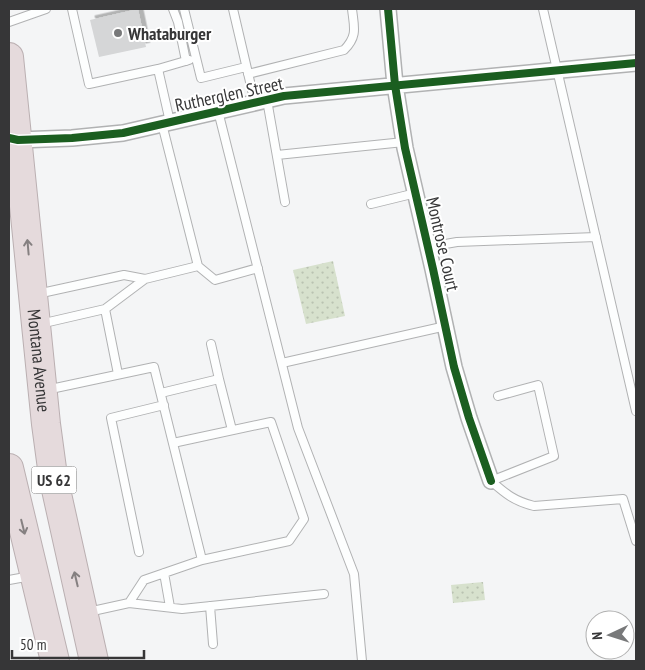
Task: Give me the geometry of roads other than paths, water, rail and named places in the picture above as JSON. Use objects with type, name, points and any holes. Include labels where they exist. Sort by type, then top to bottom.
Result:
[{"type":"highway","name":"Montana Avenue","points":[[9,56],[13,139],[53,476],[94,661]]},
{"type":"highway","name":"US 62","points":[[10,476],[16,578],[55,661]]},
{"type":"street","name":"Montrose Court","points":[[388,9],[395,85],[404,142],[454,367],[491,481]]},
{"type":"street","name":"Rutherglen Street","points":[[13,139],[72,138],[123,133],[284,96],[636,62]]},
{"type":"lane","points":[[9,22],[46,9]]},
{"type":"lane","points":[[72,9],[89,84],[196,59]]},
{"type":"lane","points":[[173,9],[178,22],[186,61]]},
{"type":"lane","points":[[184,9],[201,78],[344,50],[351,43],[354,32],[352,9]]},
{"type":"lane","points":[[232,9],[247,70],[261,102],[277,155],[285,202]]},
{"type":"lane","points":[[543,9],[636,410]]},
{"type":"lane","points":[[158,69],[166,123],[198,266],[215,280],[258,268]]},
{"type":"lane","points":[[218,111],[298,428],[354,574],[362,661]]},
{"type":"lane","points":[[277,155],[404,142]]},
{"type":"lane","points":[[371,204],[416,193]]},
{"type":"lane","points":[[428,247],[457,242],[596,237]]},
{"type":"lane","points":[[36,325],[105,309],[145,279],[198,266]]},
{"type":"lane","points":[[33,295],[124,275],[145,279]]},
{"type":"lane","points":[[105,309],[118,374]]},
{"type":"lane","points":[[282,362],[446,326]]},
{"type":"lane","points":[[211,344],[232,430]]},
{"type":"lane","points":[[42,390],[154,367],[202,560]]},
{"type":"lane","points":[[161,393],[219,379]]},
{"type":"lane","points":[[498,396],[538,385],[554,456],[491,481],[511,498],[534,506],[623,499],[636,541]]},
{"type":"lane","points":[[139,552],[111,418],[164,405]]},
{"type":"lane","points":[[129,602],[144,580],[202,560],[289,541],[304,519],[271,422],[173,443]]},
{"type":"lane","points":[[164,573],[170,607]]},
{"type":"lane","points":[[84,613],[129,602],[182,609],[324,594]]},
{"type":"lane","points":[[210,606],[213,644]]},
{"type":"place","name":"Whataburger","points":[[118,33]]}]
